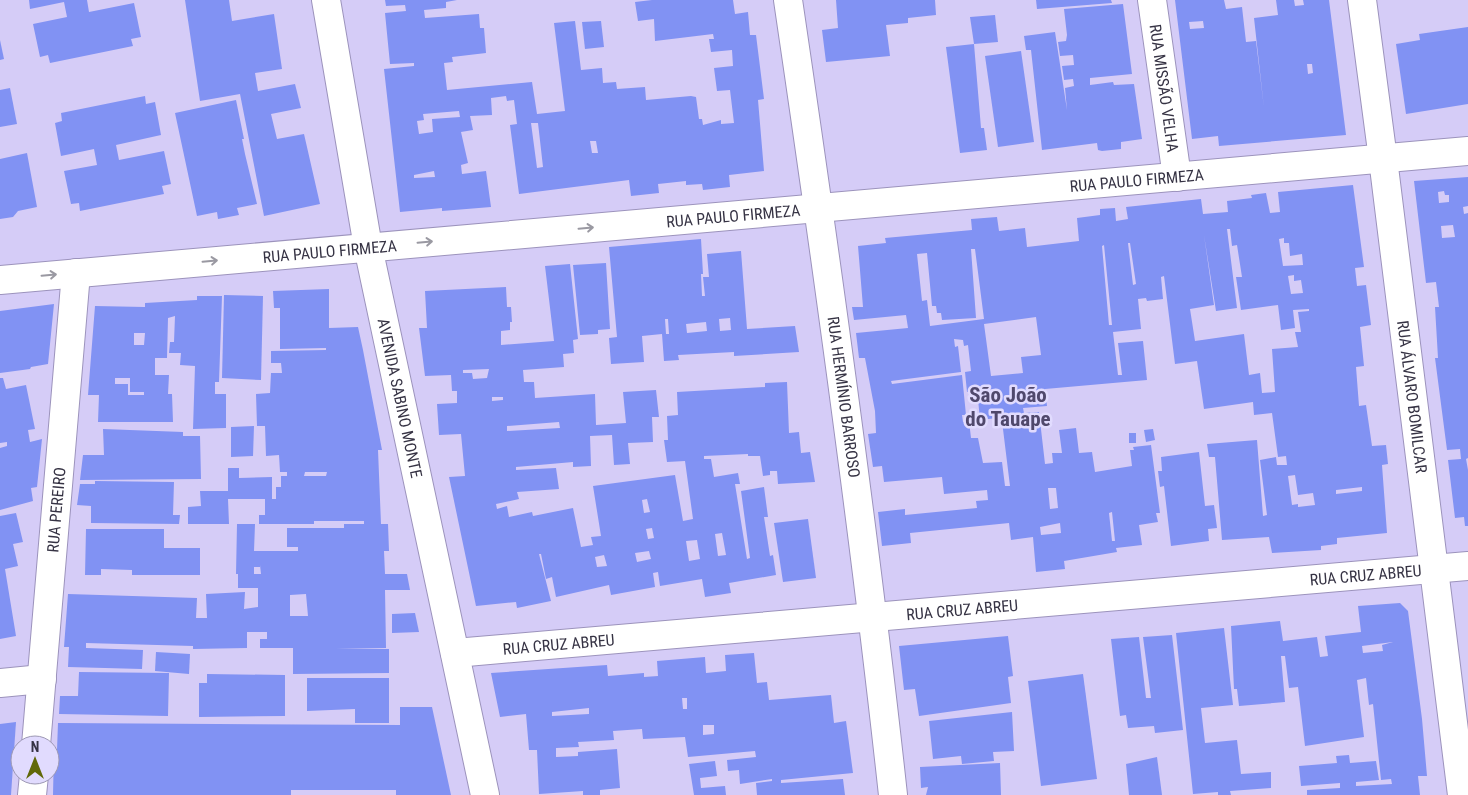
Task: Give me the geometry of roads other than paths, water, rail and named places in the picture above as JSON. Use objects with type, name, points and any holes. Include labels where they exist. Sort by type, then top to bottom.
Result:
[{"type":"street","name":"AVENIDA SABINO MONTE","points":[[326,0],[368,247],[485,795]]},
{"type":"street","name":"RUA HERMÍNIO BARROSO","points":[[788,0],[819,208],[874,617],[893,795]]},
{"type":"street","name":"RUA MISSÃO VELHA","points":[[1152,0],[1177,177]]},
{"type":"street","name":"RUA ÁLVARO BOMILCAR","points":[[1362,0],[1384,159],[1462,795]]},
{"type":"street","name":"RUA PAULO FIRMEZA","points":[[0,280],[1468,151]]},
{"type":"street","name":"RUA PEREIRO","points":[[37,735],[76,273]]},
{"type":"street","name":"RUA CRUZ ABREU","points":[[455,653],[1468,566]]},
{"type":"street","points":[[0,683],[42,678]]},
{"type":"district","name":"São João do Tauape","points":[[1008,407]]}]
